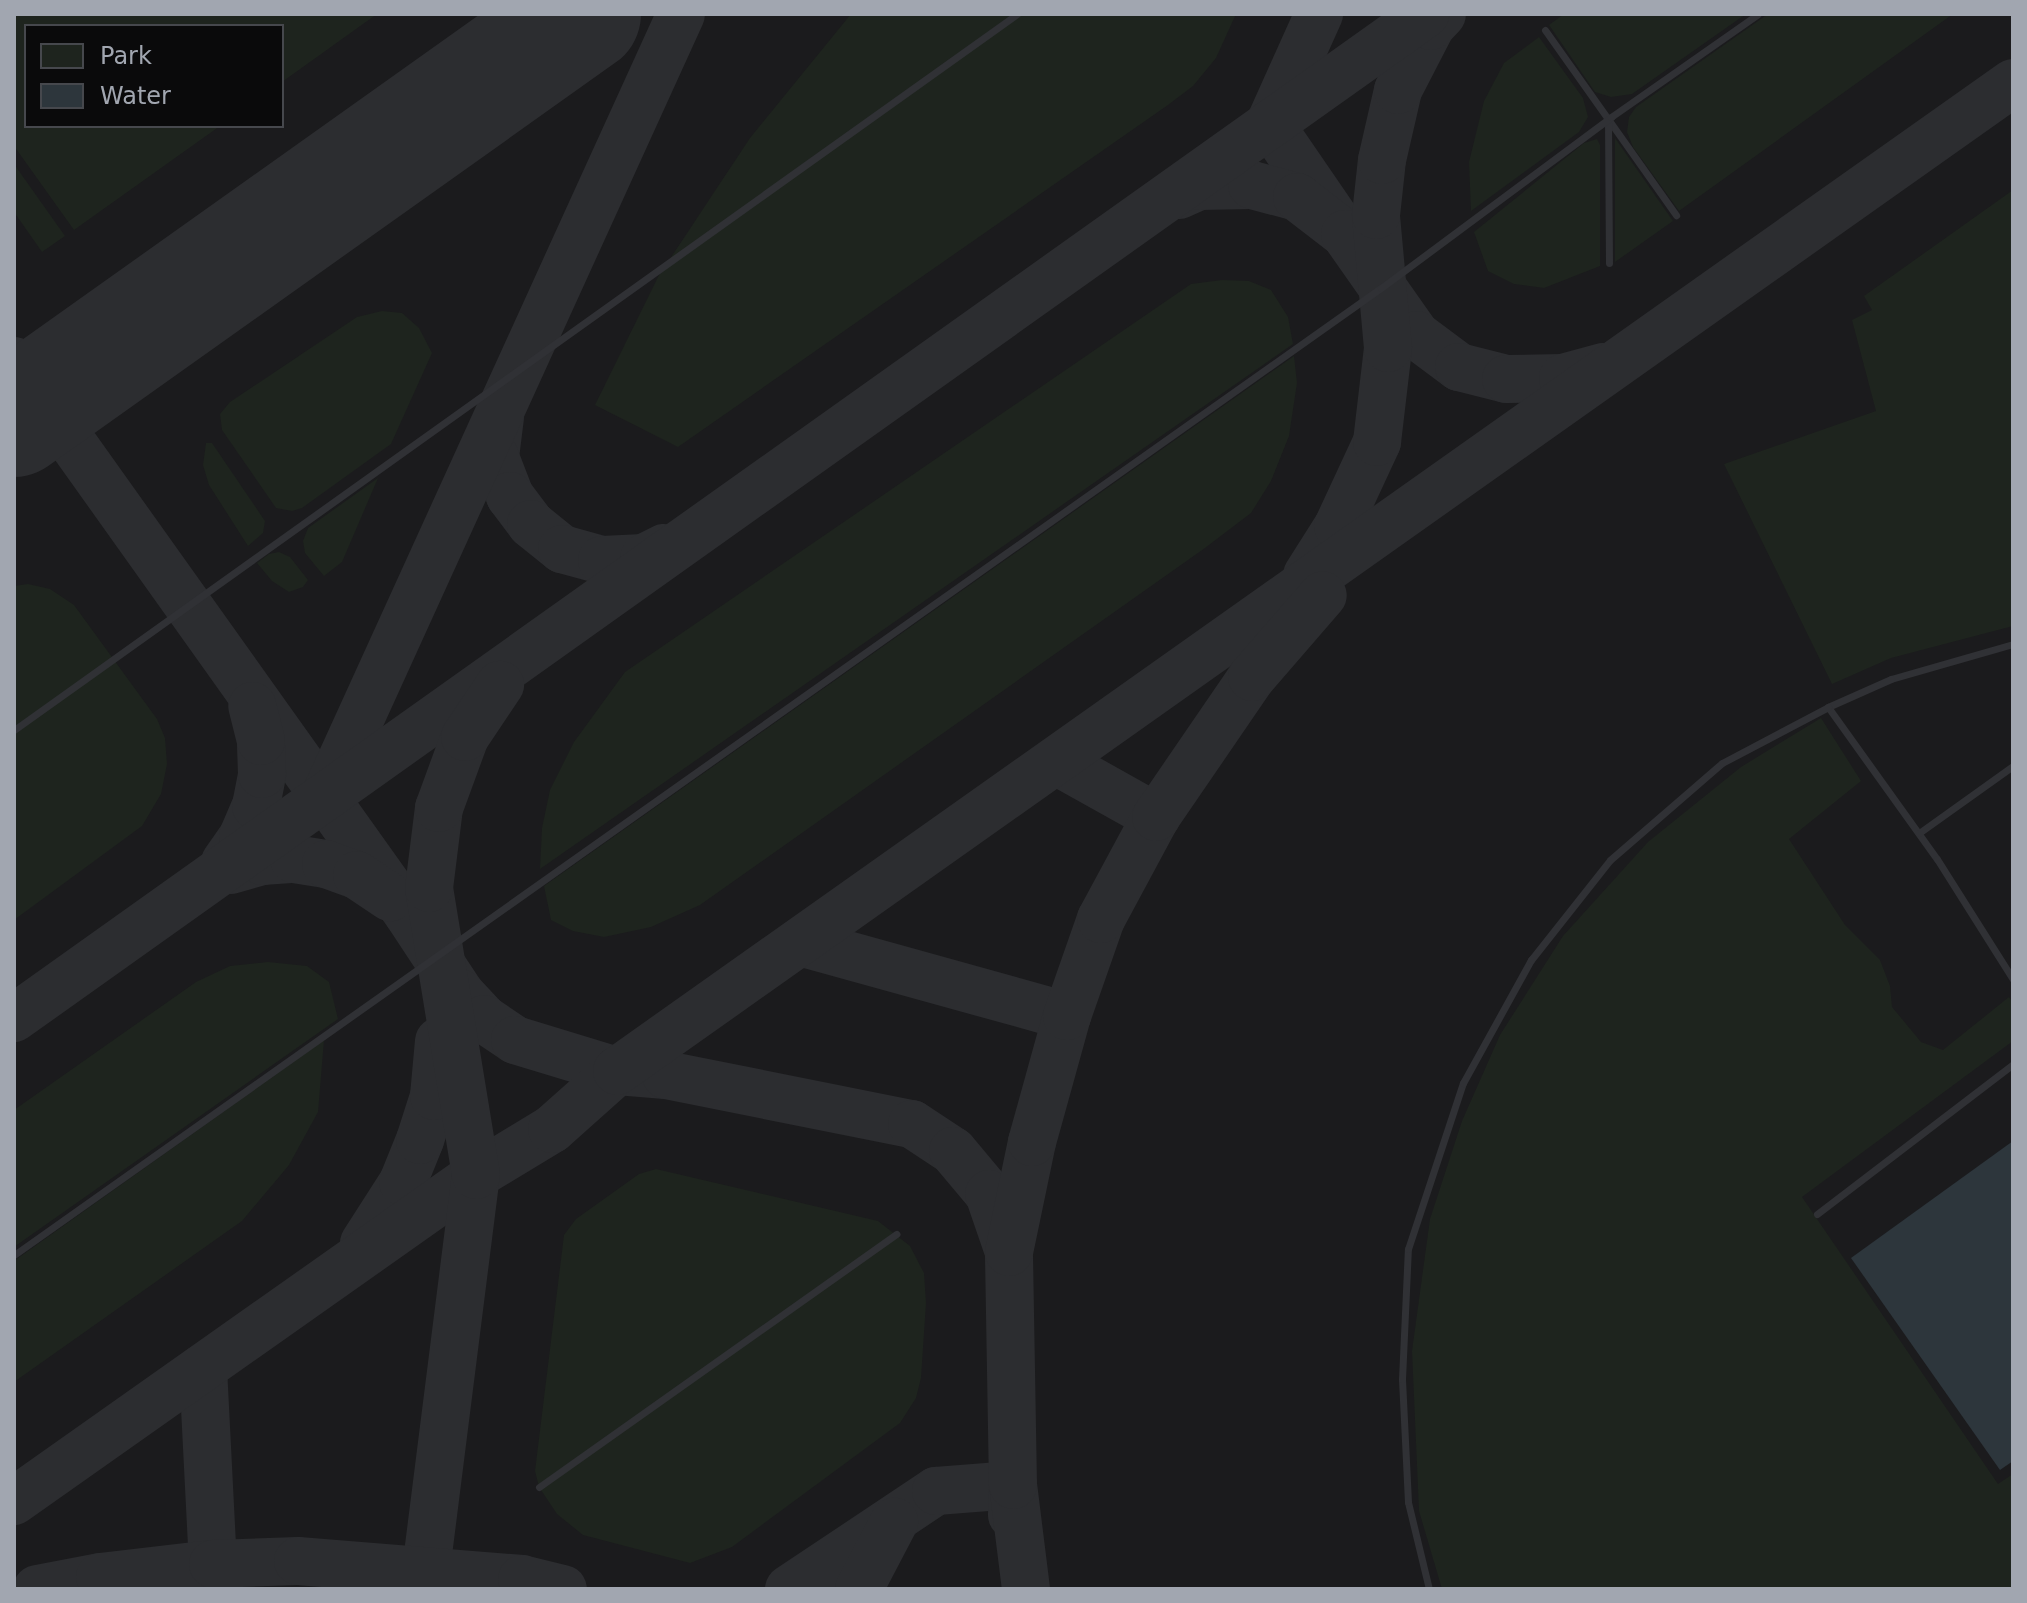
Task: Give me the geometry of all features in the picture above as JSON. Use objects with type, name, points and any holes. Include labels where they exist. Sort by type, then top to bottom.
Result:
[{"type":"lane","points":[[14,730],[1017,14]]},
{"type":"lane","points":[[14,1255],[1473,222],[1608,119],[1758,14]]},
{"type":"lane","points":[[1545,30],[1676,215]]},
{"type":"lane","points":[[1608,119],[1609,263]]},
{"type":"lane","points":[[1429,1589],[1408,1502],[1402,1379],[1408,1249],[1463,1083],[1531,960],[1610,860],[1722,763],[1828,707],[1891,679],[2013,644]]},
{"type":"lane","points":[[1828,707],[1919,833],[2013,979]]},
{"type":"lane","points":[[1919,833],[2013,766]]},
{"type":"lane","points":[[1817,1214],[2013,1064]]},
{"type":"lane","points":[[539,1487],[896,1234]]},
{"type":"shaded area","points":[[14,14],[2013,14],[2013,1589],[14,1589]]},
{"type":"green space","points":[[14,14],[377,14],[284,81],[284,24],[24,24],[24,128],[217,128],[74,230],[14,146]]},
{"type":"green space","points":[[851,14],[1236,14],[1216,58],[1193,86],[678,447],[595,405],[658,277],[750,138]]},
{"type":"green space","points":[[1564,14],[1746,14],[1632,94],[1611,97],[1595,92],[1549,25]]},
{"type":"green space","points":[[1768,14],[1953,14],[1679,211],[1633,147],[1627,132],[1629,117],[1636,107]]},
{"type":"green space","points":[[1539,37],[1583,98],[1588,117],[1579,132],[1471,211],[1469,162],[1484,101],[1504,63]]},
{"type":"green space","points":[[1615,138],[1673,221],[1615,262]]},
{"type":"green space","points":[[1597,139],[1600,145],[1600,266],[1544,288],[1514,284],[1488,271],[1474,232],[1584,143]]},
{"type":"green space","points":[[14,164],[65,236],[42,252],[14,212]]},
{"type":"green space","points":[[2013,190],[2013,626],[1891,658],[1832,684],[1724,464],[1876,411],[1852,320],[1872,310],[1864,296]]},
{"type":"green space","points":[[1249,281],[1271,290],[1288,317],[1293,344],[540,869],[542,828],[550,790],[574,742],[625,672],[1191,284]]},
{"type":"green space","points":[[382,311],[402,313],[419,328],[432,353],[391,444],[302,508],[292,511],[276,508],[222,430],[220,414],[230,402],[357,317]]},
{"type":"green space","points":[[1294,356],[1297,383],[1289,436],[1271,481],[1251,513],[1205,548],[700,905],[651,927],[604,937],[573,931],[551,920],[544,886]]},
{"type":"green space","points":[[206,443],[212,443],[265,521],[263,533],[248,546],[209,485],[203,465]]},
{"type":"green space","points":[[378,478],[342,562],[324,576],[305,553],[303,541],[308,528]]},
{"type":"green space","points":[[279,552],[290,557],[308,580],[303,587],[289,592],[272,581],[257,563],[269,554]]},
{"type":"green space","points":[[28,584],[50,589],[74,605],[157,719],[165,738],[167,764],[161,794],[142,826],[14,920],[14,586]]},
{"type":"green space","points":[[1821,718],[1861,781],[1789,839],[1845,925],[1880,960],[1890,986],[1892,1007],[1921,1042],[1943,1050],[2009,997],[2013,1003],[2013,1041],[1802,1197],[1998,1484],[2013,1474],[2013,1589],[1442,1589],[1419,1511],[1412,1351],[1430,1219],[1462,1121],[1500,1035],[1563,936],[1648,842],[1741,767]]},
{"type":"green space","points":[[268,962],[307,966],[329,982],[338,1019],[14,1247],[14,1110],[196,982],[230,966]]},
{"type":"green space","points":[[324,1040],[318,1112],[289,1165],[242,1221],[14,1382],[14,1261]]},
{"type":"green space","points":[[656,1169],[878,1221],[910,1246],[924,1273],[926,1303],[921,1378],[916,1398],[900,1423],[732,1547],[690,1563],[583,1535],[557,1514],[539,1487],[535,1471],[564,1235],[576,1219],[639,1174]]},
{"type":"water","points":[[2013,1141],[2013,1461],[2000,1470],[1851,1258]]},
{"type":"taxiway","points":[[325,796],[681,14]]},
{"type":"taxiway","points":[[1270,123],[1319,14]]},
{"type":"taxiway","points":[[14,1018],[1425,14]]},
{"type":"taxiway","points":[[1307,575],[1338,526],[1377,442],[1388,348],[1376,215],[1382,160],[1398,90],[1431,26],[1442,14]]},
{"type":"taxiway","points":[[14,1501],[476,1175],[552,1129],[617,1071],[2013,83]]},
{"type":"taxiway","points":[[1270,124],[1333,216]]},
{"type":"taxiway","points":[[1179,195],[1199,186],[1252,185],[1297,197],[1345,234],[1416,335],[1459,367],[1506,379],[1563,378],[1603,367]]},
{"type":"taxiway","points":[[14,361],[408,914],[460,993],[484,1019],[515,1040],[617,1071],[666,1075],[912,1124],[953,1151],[989,1194],[1009,1252]]},
{"type":"taxiway","points":[[500,417],[495,457],[510,496],[531,524],[562,549],[602,560],[644,558],[664,548]]},
{"type":"taxiway","points":[[1026,1589],[1013,1485],[1009,1252],[1032,1142],[1067,1016],[1101,919],[1156,817],[1252,677],[1323,595]]},
{"type":"taxiway","points":[[426,1570],[476,1175],[429,888],[439,808],[465,737],[500,685]]},
{"type":"taxiway","points":[[225,862],[243,836],[256,806],[262,774],[261,741],[252,706]]},
{"type":"taxiway","points":[[1056,761],[1156,817]]},
{"type":"taxiway","points":[[231,870],[262,861],[294,859],[326,864],[357,875],[390,897]]},
{"type":"taxiway","points":[[800,942],[1067,1016]]},
{"type":"taxiway","points":[[364,1243],[403,1182],[420,1140],[434,1096],[439,1041]]},
{"type":"taxiway","points":[[203,1368],[213,1564]]},
{"type":"taxiway","points":[[789,1589],[936,1491],[1013,1485],[1012,1515]]},
{"type":"taxiway","points":[[859,1589],[894,1522]]},
{"type":"taxiway","points":[[37,1589],[100,1577],[213,1564],[298,1561],[522,1579],[563,1589]]},
{"type":"runway","points":[[14,418],[582,14]]}]
